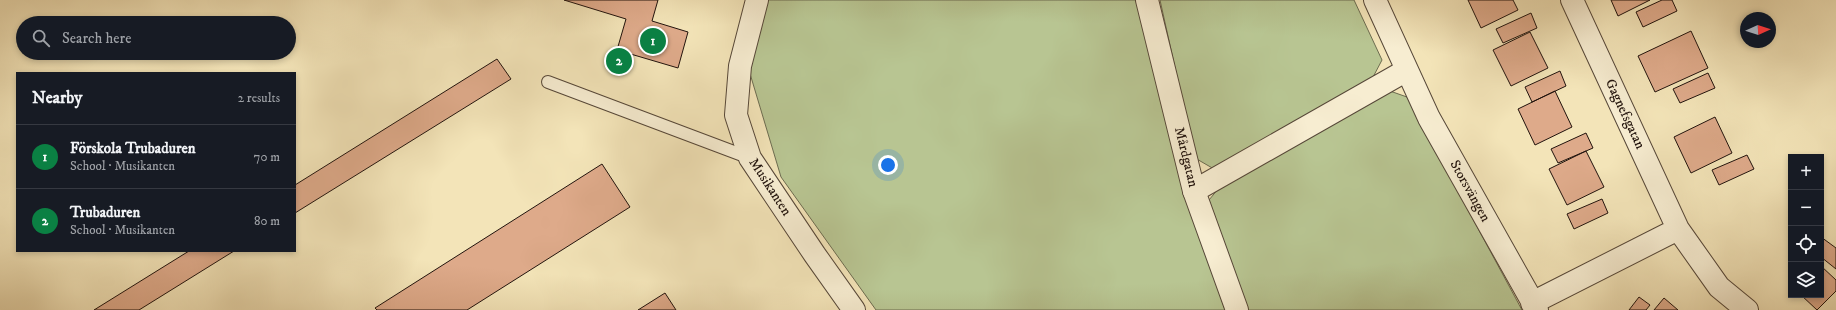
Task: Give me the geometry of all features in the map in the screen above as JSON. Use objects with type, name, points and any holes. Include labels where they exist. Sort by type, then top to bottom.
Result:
[{"type":"street","name":"Musikanten","points":[[757,0],[740,66],[736,115],[750,158],[854,310]]},
{"type":"street","name":"Mårdgatan","points":[[1147,0],[1194,191],[1237,310]]},
{"type":"street","name":"Storsvängen","points":[[1375,0],[1429,118],[1535,307]]},
{"type":"street","name":"Gagnefsgatan","points":[[1572,0],[1678,228],[1719,287],[1747,310]]},
{"type":"street","points":[[1194,191],[1407,70]]},
{"type":"street","points":[[1535,307],[1678,228]]},
{"type":"lane","points":[[548,82],[750,158]]},
{"type":"green space","points":[[766,0],[1136,0],[1184,187],[1225,310],[876,310],[781,177],[748,67]]},
{"type":"green space","points":[[1160,0],[1354,0],[1382,60],[1372,79],[1214,169],[1195,158]]},
{"type":"green space","points":[[1387,90],[1407,97],[1522,310],[1247,310],[1209,200],[1223,183]]},
{"type":"building","points":[[564,0],[658,0],[652,21],[688,32],[678,68],[617,50],[626,19]]},
{"type":"building","points":[[1468,0],[1513,0],[1518,10],[1481,28]]},
{"type":"building","points":[[1611,0],[1650,0],[1618,16]]},
{"type":"building","points":[[1662,0],[1672,0],[1677,11],[1643,27],[1636,12]]},
{"type":"building","points":[[1531,13],[1537,28],[1503,43],[1496,29]]},
{"type":"building","points":[[1691,31],[1708,68],[1655,92],[1638,56]]},
{"type":"building","points":[[1530,32],[1548,68],[1511,86],[1493,50]]},
{"type":"building","points":[[497,59],[511,79],[296,212],[296,184]]},
{"type":"building","points":[[1560,71],[1566,86],[1532,102],[1525,87]]},
{"type":"building","points":[[1708,73],[1715,88],[1680,103],[1673,89]]},
{"type":"building","points":[[1555,91],[1572,127],[1535,145],[1518,109]]},
{"type":"building","points":[[1715,117],[1732,153],[1691,173],[1674,137]]},
{"type":"building","points":[[1586,133],[1593,148],[1558,163],[1551,149]]},
{"type":"building","points":[[1586,151],[1604,187],[1567,205],[1549,169]]},
{"type":"building","points":[[1747,155],[1754,169],[1719,185],[1712,170]]},
{"type":"building","points":[[602,164],[630,207],[467,310],[377,310],[375,308]]},
{"type":"building","points":[[1602,199],[1608,213],[1574,229],[1567,214]]},
{"type":"building","points":[[1824,239],[1836,248],[1836,269],[1824,259]]},
{"type":"building","points":[[187,252],[232,252],[139,310],[94,310]]},
{"type":"building","points":[[1824,269],[1836,280],[1836,291],[1817,310],[1804,298],[1824,298]]},
{"type":"building","points":[[665,293],[676,310],[638,310]]},
{"type":"building","points":[[1639,297],[1650,305],[1646,310],[1629,310]]},
{"type":"building","points":[[1664,298],[1678,310],[1654,310]]},
{"type":"place","name":"Förskola Trubaduren","points":[[653,41]]},
{"type":"place","name":"Trubaduren","points":[[619,61]]}]
